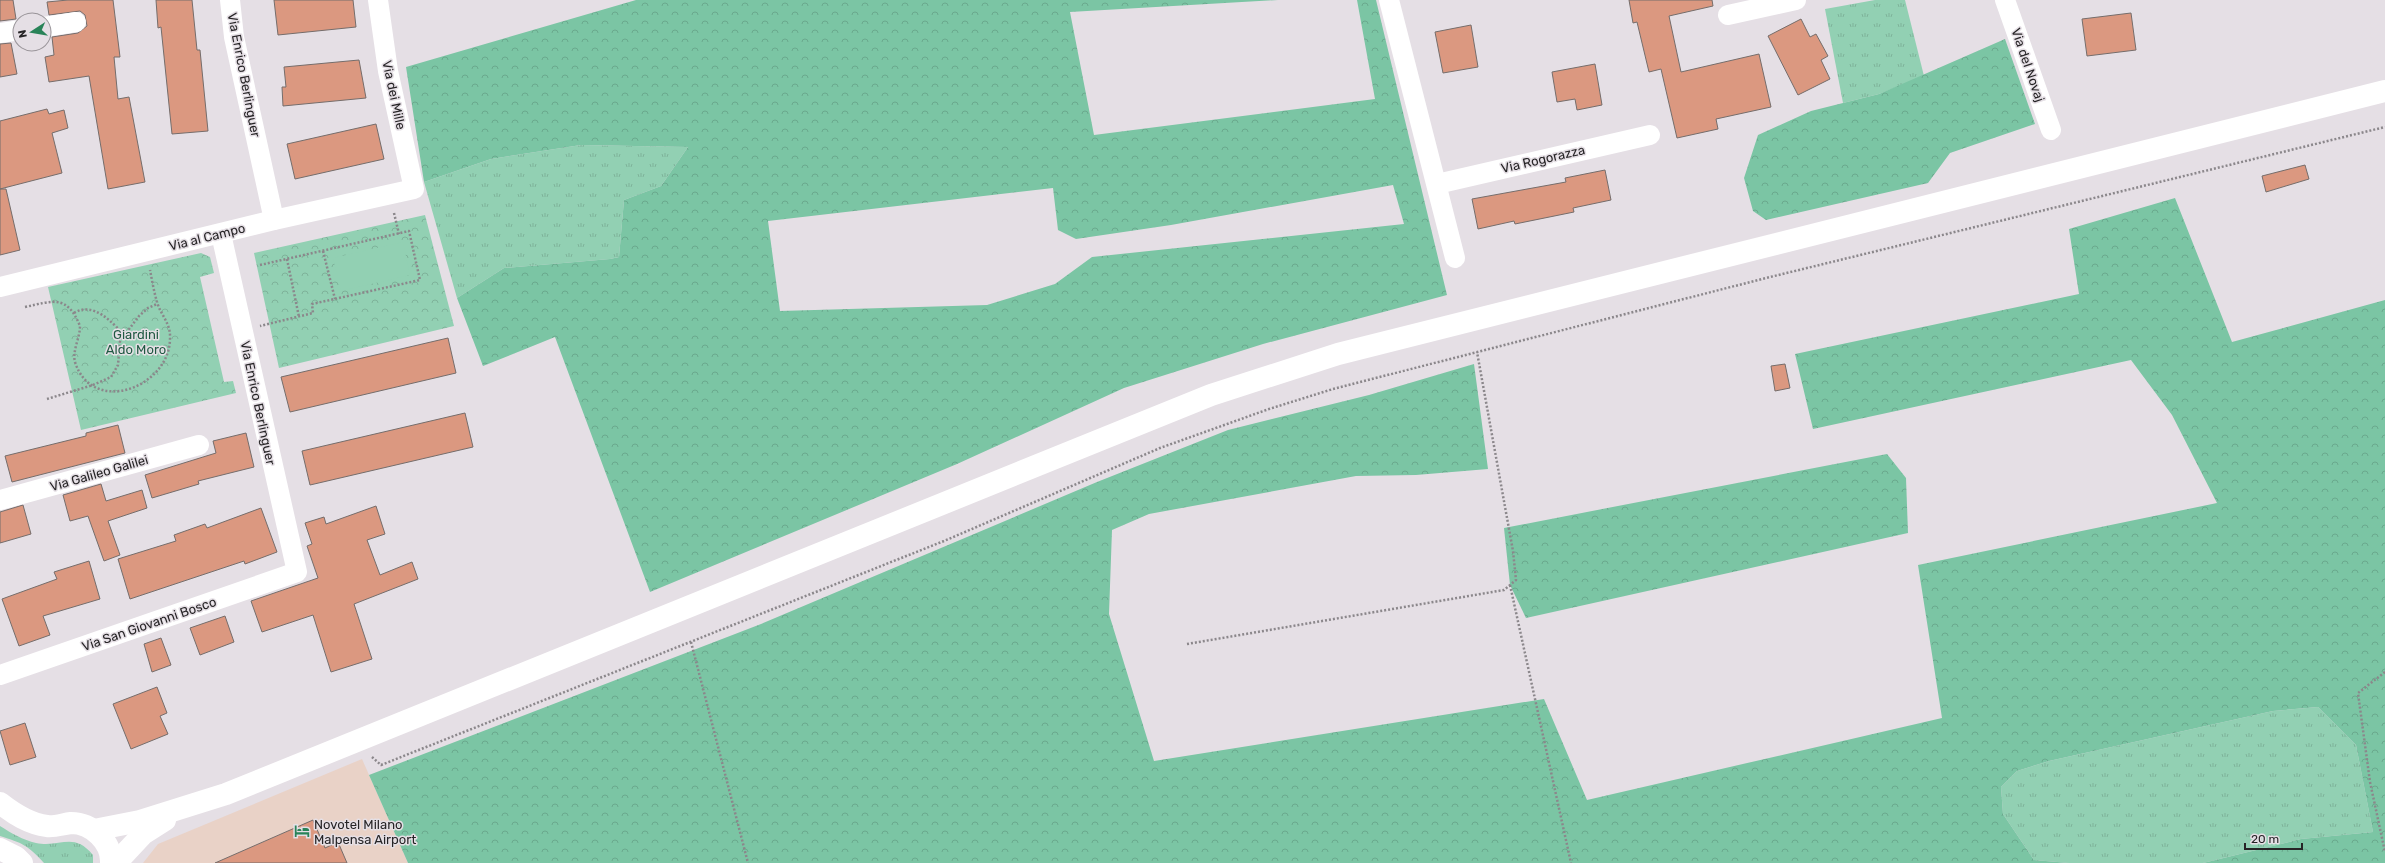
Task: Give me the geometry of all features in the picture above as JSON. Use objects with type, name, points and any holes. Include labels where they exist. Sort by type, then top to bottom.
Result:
[{"type":"street","name":"Via Enrico Berlinguer","points":[[230,0],[234,37],[274,220]]},
{"type":"street","name":"Via dei Mille","points":[[378,0],[388,71],[414,189]]},
{"type":"street","points":[[1389,0],[1455,258]]},
{"type":"street","points":[[1728,16],[1796,0]]},
{"type":"street","name":"Via del Novaj","points":[[2005,0],[2051,130]]},
{"type":"street","points":[[52,26],[76,22]]},
{"type":"street","points":[[0,33],[12,31]]},
{"type":"street","points":[[94,830],[140,821],[181,810],[226,794],[1210,394],[1323,358],[2385,91]]},
{"type":"street","name":"Via Rogorazza","points":[[1437,184],[1650,135]]},
{"type":"street","name":"Via al Campo","points":[[0,286],[274,220],[414,189]]},
{"type":"street","name":"Via Enrico Berlinguer","points":[[221,234],[297,572]]},
{"type":"street","name":"Via Galileo Galilei","points":[[0,500],[199,445]]},
{"type":"street","name":"Via San Giovanni Bosco","points":[[0,675],[297,572]]},
{"type":"street","points":[[0,803],[25,820],[48,826],[76,824],[94,830],[104,840],[109,851],[110,863]]},
{"type":"street","points":[[116,863],[143,834],[181,810]]},
{"type":"street","points":[[0,849],[16,857],[22,863]]},
{"type":"path","points":[[356,740],[381,765],[944,541],[1160,448],[1333,389],[1762,279],[2385,127]]},
{"type":"path","points":[[242,331],[313,313],[312,304],[420,280],[408,231],[260,265]]},
{"type":"path","points":[[25,307],[57,300],[67,305],[74,313],[80,326],[75,361],[78,369],[93,385],[109,392],[119,392],[144,382],[159,370],[168,353],[170,339],[167,320],[157,304],[146,251]]},
{"type":"path","points":[[323,251],[335,299]]},
{"type":"path","points":[[287,259],[299,317]]},
{"type":"path","points":[[47,399],[93,385],[111,376],[118,365],[120,341],[148,308],[157,304]]},
{"type":"path","points":[[74,313],[78,311],[96,312],[111,321],[124,335]]},
{"type":"path","points":[[1187,644],[1504,590],[1516,580],[1516,569],[1477,352]]},
{"type":"path","points":[[1510,585],[1571,863]]},
{"type":"path","points":[[691,642],[748,863]]},
{"type":"path","points":[[2385,672],[2358,693],[2370,782],[2385,852]]},
{"type":"shaded area","points":[[362,759],[408,863],[143,863],[158,844]]},
{"type":"green space","points":[[636,0],[1278,0],[1070,12],[1094,135],[1375,99],[1357,0],[1376,0],[1447,295],[1263,344],[1124,388],[957,464],[650,592],[555,337],[483,366],[457,298],[504,268],[619,257],[624,200],[661,186],[688,147],[581,145],[491,159],[424,182],[406,67]],"holes":[[[1393,185],[1404,224],[1092,257],[1055,284],[987,305],[780,311],[768,221],[1053,188],[1058,230],[1076,239],[1171,225]]]},
{"type":"green space","points":[[1875,0],[1905,0],[1924,76],[1879,94],[1843,103],[1825,9]]},
{"type":"green space","points":[[2005,39],[2035,124],[1950,153],[1928,183],[1766,220],[1753,211],[1744,178],[1758,135],[1811,111],[1879,94]]},
{"type":"green space","points":[[581,145],[688,147],[661,186],[624,200],[619,257],[504,268],[457,298],[424,182],[491,159]]},
{"type":"green space","points":[[2175,198],[2232,342],[2385,300],[2385,863],[2203,863],[2301,839],[2373,832],[2356,745],[2318,707],[2273,711],[2049,761],[2017,771],[2001,787],[2003,814],[2034,860],[2069,863],[408,863],[369,775],[761,624],[1097,482],[1228,430],[1369,395],[1474,364],[1488,469],[1416,475],[1356,476],[1149,514],[1112,530],[1109,614],[1154,761],[1544,699],[1587,800],[1942,718],[1918,565],[2217,503],[2172,415],[2131,360],[1813,429],[1795,354],[2079,294],[2069,229]]},
{"type":"green space","points":[[425,215],[454,326],[279,368],[254,253]]},
{"type":"green space","points":[[403,242],[410,275],[341,291],[333,258]]},
{"type":"green space","name":"Giardini Aldo Moro","points":[[201,253],[210,257],[214,273],[200,277],[224,382],[233,381],[236,393],[81,430],[48,287]]},
{"type":"green space","points":[[1887,454],[1906,478],[1908,533],[1526,618],[1510,585],[1504,528]]},
{"type":"green space","points":[[2318,707],[2356,745],[2373,832],[2301,839],[2203,863],[2069,863],[2034,860],[2003,814],[2001,787],[2017,771],[2049,761],[2273,711]]},
{"type":"green space","points":[[0,826],[31,842],[53,844],[73,842],[79,844],[93,855],[93,863],[44,863],[24,845],[0,836]]},
{"type":"building","points":[[0,0],[13,0],[15,12],[12,12],[12,20],[0,21]]},
{"type":"building","points":[[68,0],[113,0],[120,57],[114,57],[118,99],[129,97],[145,182],[108,189],[89,76],[49,82],[45,57],[54,55],[52,37],[78,33],[87,26],[85,15],[80,11],[52,15],[52,12],[49,12],[47,2]]},
{"type":"building","points":[[156,0],[192,0],[197,50],[200,50],[208,131],[172,134],[161,27],[158,28]]},
{"type":"building","points":[[274,0],[353,0],[356,27],[278,35]]},
{"type":"building","points":[[1629,0],[1712,0],[1713,6],[1669,16],[1681,72],[1759,54],[1771,107],[1716,119],[1718,129],[1677,138],[1661,69],[1649,72],[1637,22],[1633,23]]},
{"type":"building","points":[[2131,13],[2136,50],[2087,56],[2082,19]]},
{"type":"building","points":[[1801,19],[1810,37],[1816,34],[1828,56],[1821,60],[1830,79],[1798,95],[1768,36]]},
{"type":"building","points":[[1471,25],[1478,67],[1443,73],[1435,32]]},
{"type":"building","points":[[11,43],[17,74],[0,77],[0,44]]},
{"type":"building","points":[[359,60],[366,98],[283,106],[282,87],[286,87],[284,67]]},
{"type":"building","points":[[1595,64],[1602,105],[1577,110],[1575,99],[1557,102],[1552,72]]},
{"type":"building","points":[[47,109],[49,114],[64,110],[68,128],[52,133],[62,173],[0,189],[0,121]]},
{"type":"building","points":[[376,124],[384,159],[295,179],[287,144]]},
{"type":"building","points":[[2305,165],[2309,179],[2266,192],[2262,176]]},
{"type":"building","points":[[1605,170],[1611,200],[1573,208],[1574,212],[1515,224],[1514,221],[1478,229],[1472,199],[1566,182],[1565,178]]},
{"type":"building","points":[[0,189],[6,189],[20,250],[0,255]]},
{"type":"building","points":[[448,338],[456,373],[290,412],[281,377]]},
{"type":"building","points":[[1785,364],[1790,388],[1775,391],[1771,366]]},
{"type":"building","points":[[465,413],[473,447],[310,485],[302,451]]},
{"type":"building","points":[[118,425],[125,453],[12,482],[5,456],[86,436],[86,433]]},
{"type":"building","points":[[246,433],[254,467],[198,481],[199,484],[152,498],[145,475],[216,453],[213,441]]},
{"type":"building","points":[[101,484],[106,501],[142,490],[147,508],[108,521],[120,555],[104,561],[88,516],[70,521],[63,495]]},
{"type":"building","points":[[23,505],[31,534],[0,543],[0,512]]},
{"type":"building","points":[[376,506],[385,534],[367,540],[380,575],[412,562],[418,579],[354,604],[372,659],[331,672],[313,615],[262,632],[251,601],[318,578],[307,546],[312,544],[305,523],[324,517],[326,524]]},
{"type":"building","points":[[261,508],[277,552],[245,564],[244,561],[130,599],[118,559],[176,541],[174,535],[205,524],[207,528]]},
{"type":"building","points":[[89,561],[100,599],[43,616],[50,635],[19,646],[2,599],[57,579],[54,572]]},
{"type":"building","points":[[225,616],[234,642],[200,655],[190,628]]},
{"type":"building","points":[[161,638],[171,665],[152,672],[144,644]]},
{"type":"building","points":[[157,687],[167,713],[160,716],[168,734],[131,749],[113,704]]},
{"type":"building","points":[[25,723],[36,757],[10,765],[0,731]]},
{"type":"building","name":"Novotel Milano Malpensa Airport","points":[[313,820],[325,848],[338,842],[347,863],[215,863]]},
{"type":"place","name":"Novotel Milano Malpensa Airport","points":[[302,831]]}]
